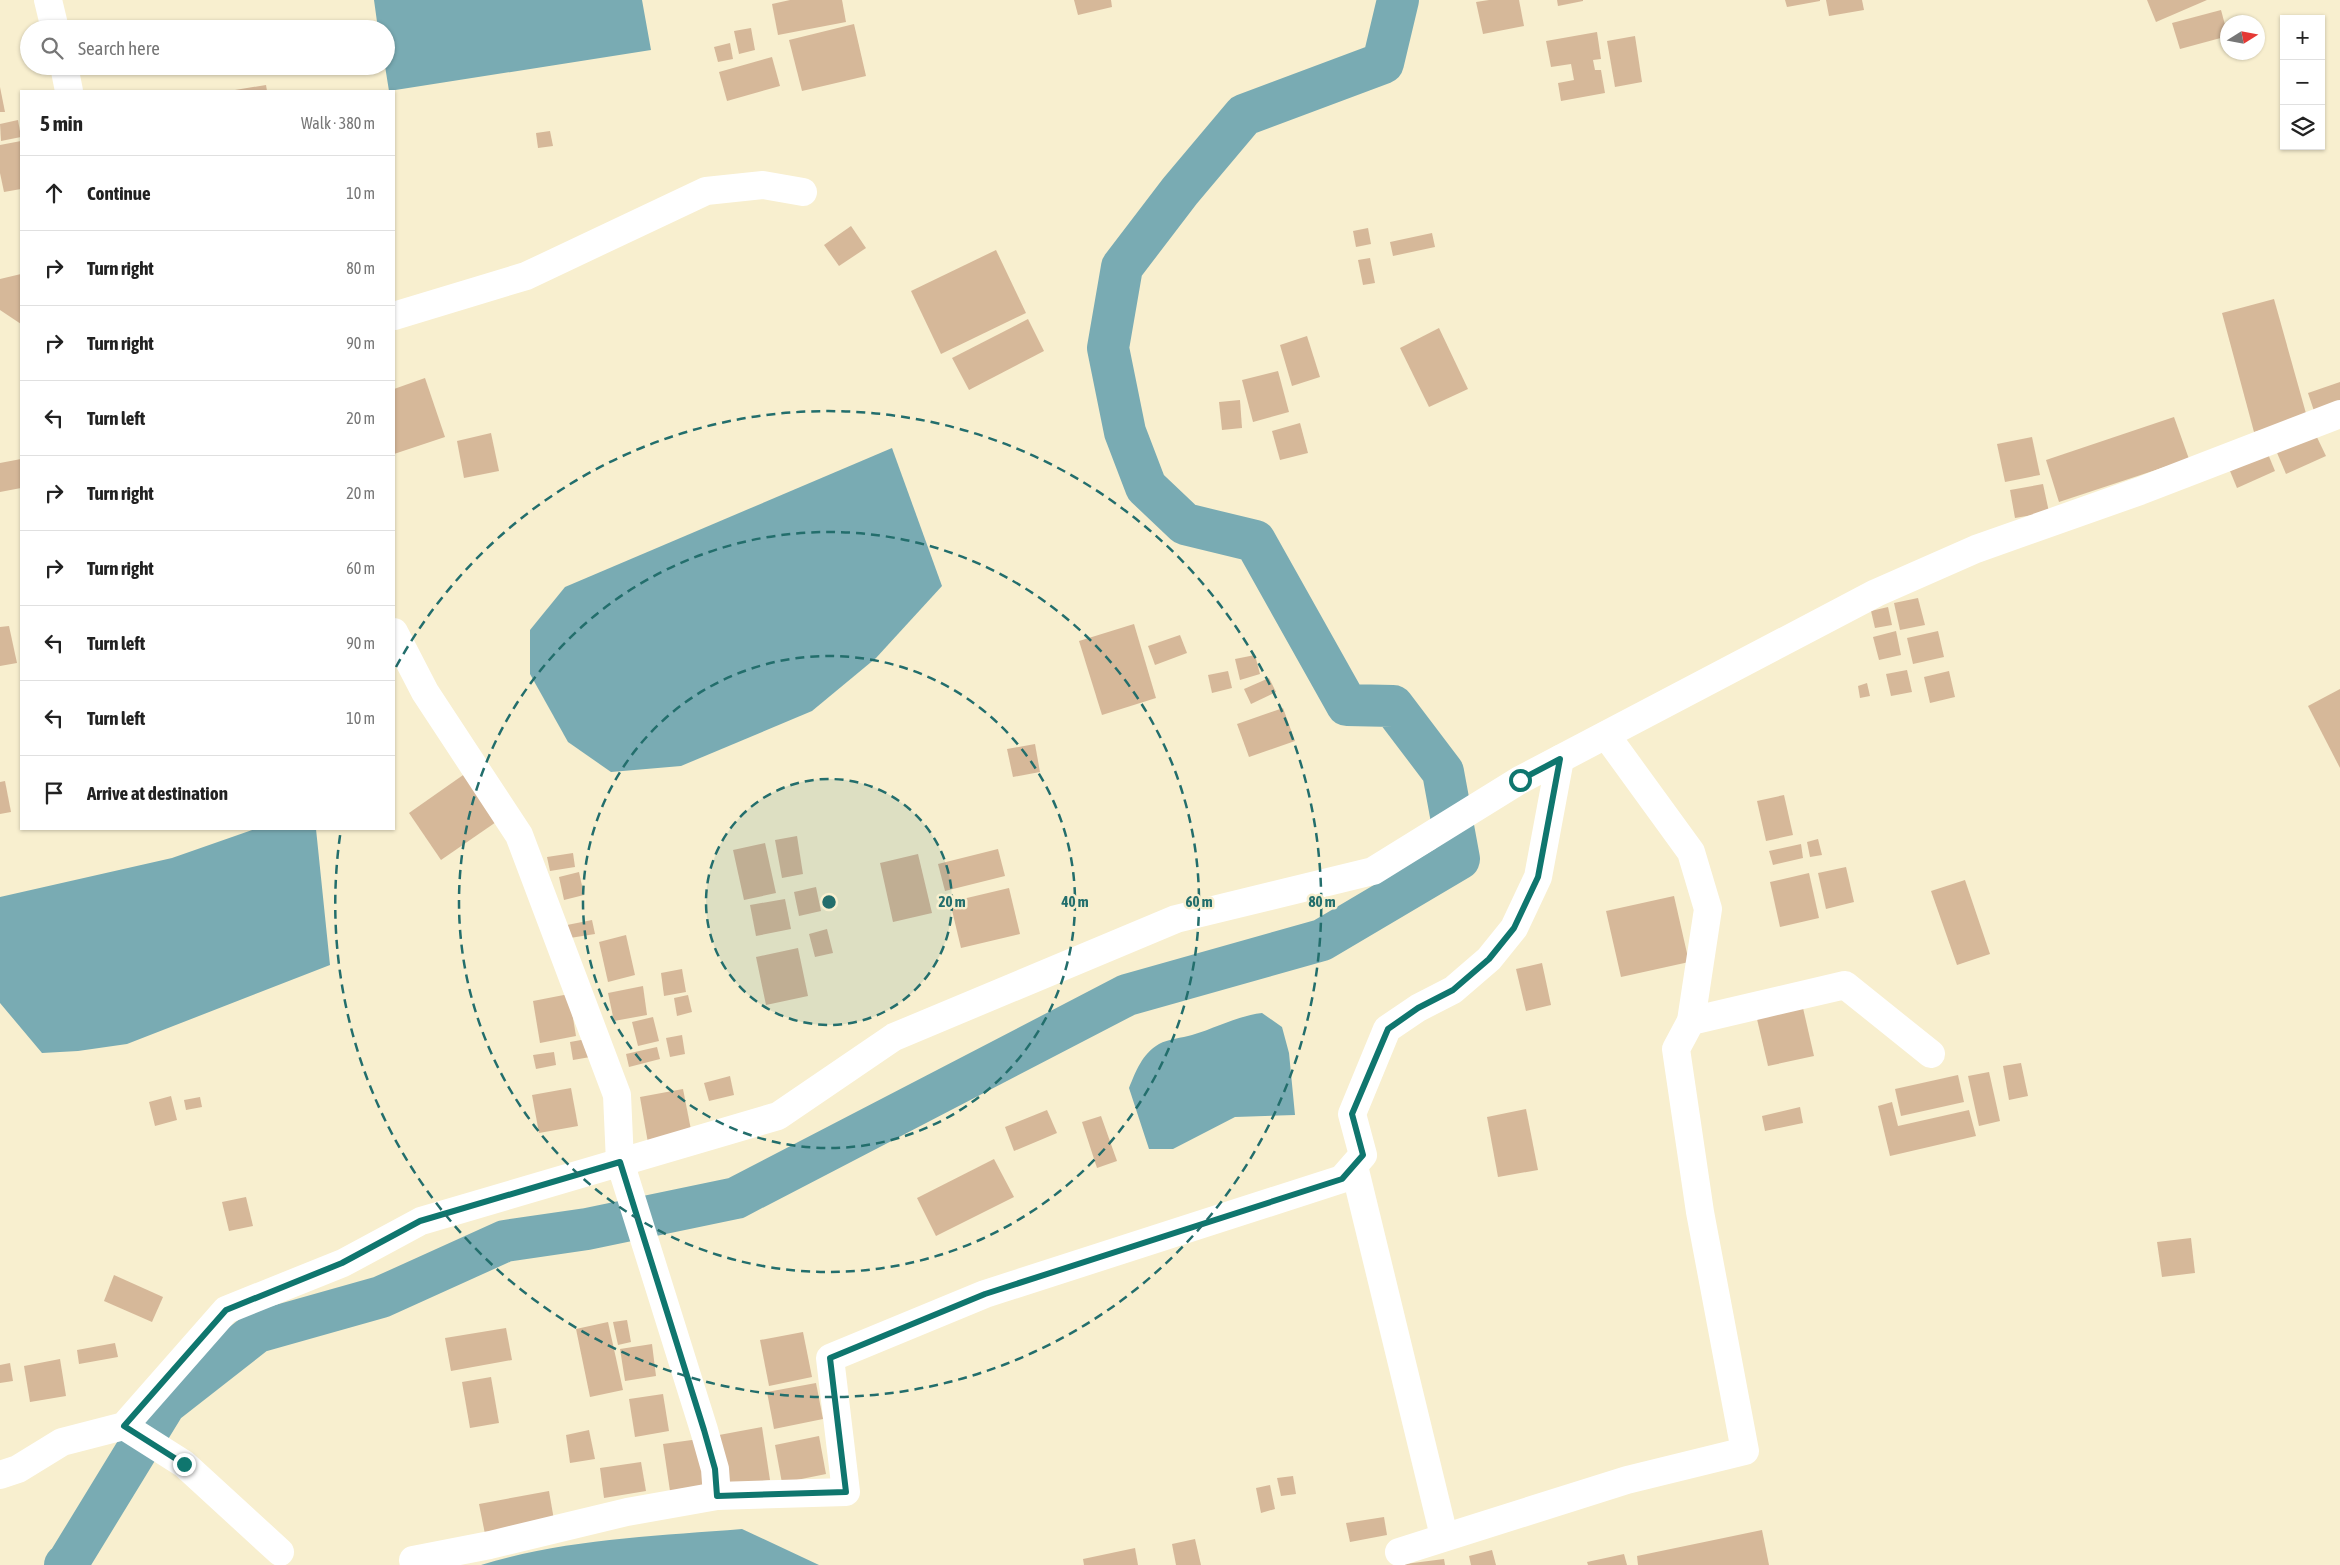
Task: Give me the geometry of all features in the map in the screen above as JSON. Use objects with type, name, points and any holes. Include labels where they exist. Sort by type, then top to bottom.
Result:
[{"type":"street","points":[[48,0],[53,20]]},
{"type":"street","points":[[66,75],[69,90]]},
{"type":"street","points":[[395,316],[526,276],[706,191],[763,185],[803,192]]},
{"type":"street","points":[[0,1476],[18,1469],[62,1442],[124,1426],[226,1310],[342,1263],[420,1221],[778,1116],[894,1037],[1176,919],[1374,871],[1520,780],[1876,593],[1976,549],[2149,487],[2340,414]]},
{"type":"street","points":[[395,634],[425,692],[519,835],[617,1094],[620,1162],[715,1469],[717,1496]]},
{"type":"street","points":[[1399,1552],[1444,1536],[1627,1480],[1745,1451],[1700,1212],[1676,1049],[1691,1021],[1708,909],[1691,852],[1606,735]]},
{"type":"street","points":[[414,1562],[627,1512],[717,1496],[846,1492],[830,1358],[985,1294],[1342,1179],[1363,1155],[1352,1114],[1388,1029],[1418,1008],[1453,990],[1489,959],[1514,928],[1538,877],[1560,759]]},
{"type":"street","points":[[1691,1021],[1845,985],[1931,1054]]},
{"type":"street","points":[[1354,1166],[1444,1536]]},
{"type":"street","points":[[124,1426],[184,1464],[280,1552]]},
{"type":"water","points":[[374,0],[642,0],[651,50],[389,90],[386,75],[395,75],[395,20],[377,20]]},
{"type":"water","points":[[892,448],[942,586],[876,658],[812,711],[681,766],[611,772],[568,742],[530,674],[530,630],[565,587]]},
{"type":"water","points":[[252,830],[316,830],[330,965],[127,1044],[78,1051],[42,1053],[0,1003],[0,897],[172,858]]},
{"type":"water","points":[[1262,1013],[1282,1027],[1289,1053],[1295,1115],[1235,1117],[1173,1149],[1149,1149],[1129,1088],[1140,1063],[1148,1053],[1159,1044],[1167,1041]]},
{"type":"water","points":[[742,1529],[819,1565],[481,1565],[545,1549],[578,1544]]},
{"type":"building","points":[[790,0],[842,0],[846,22],[778,35],[772,4]]},
{"type":"building","points":[[1074,0],[1111,0],[1112,7],[1078,15]]},
{"type":"building","points":[[1519,0],[1524,26],[1483,34],[1476,2]]},
{"type":"building","points":[[1557,0],[1583,0],[1583,1],[1558,6]]},
{"type":"building","points":[[1785,0],[1820,0],[1820,1],[1787,7]]},
{"type":"building","points":[[1826,0],[1862,0],[1864,10],[1829,16]]},
{"type":"building","points":[[2147,0],[2207,0],[2156,22]]},
{"type":"building","points":[[2221,10],[2222,15],[2220,15],[2220,38],[2180,49],[2172,23]]},
{"type":"building","points":[[854,24],[866,76],[802,91],[789,40]]},
{"type":"building","points":[[751,28],[755,50],[739,54],[734,31]]},
{"type":"building","points":[[1597,32],[1601,59],[1593,60],[1595,70],[1601,70],[1605,93],[1561,101],[1558,83],[1574,80],[1571,64],[1551,67],[1546,41]]},
{"type":"building","points":[[1635,36],[1642,82],[1615,87],[1607,41]]},
{"type":"building","points":[[730,43],[733,59],[718,62],[714,47]]},
{"type":"building","points":[[772,57],[780,86],[727,101],[719,72]]},
{"type":"building","points":[[266,85],[267,90],[235,90]]},
{"type":"building","points":[[0,87],[5,112],[0,112]]},
{"type":"building","points":[[18,120],[20,137],[1,141],[0,124]]},
{"type":"building","points":[[550,131],[553,146],[538,148],[536,133]]},
{"type":"building","points":[[20,141],[20,189],[4,192],[0,173],[0,145]]},
{"type":"building","points":[[851,226],[866,248],[839,266],[824,245]]},
{"type":"building","points":[[1368,228],[1371,244],[1356,247],[1353,231]]},
{"type":"building","points":[[1432,233],[1435,247],[1393,256],[1390,242]]},
{"type":"building","points":[[996,250],[1026,313],[941,354],[911,291]]},
{"type":"building","points":[[1370,258],[1375,283],[1363,285],[1358,260]]},
{"type":"building","points":[[20,274],[20,323],[0,310],[0,279]]},
{"type":"building","points":[[2274,299],[2307,417],[2254,432],[2222,313]]},
{"type":"building","points":[[1028,319],[1044,351],[969,390],[952,358]]},
{"type":"building","points":[[1439,328],[1468,389],[1429,407],[1400,348]]},
{"type":"building","points":[[1307,336],[1320,377],[1292,386],[1280,345]]},
{"type":"building","points":[[1278,371],[1289,412],[1253,422],[1242,380]]},
{"type":"building","points":[[425,378],[445,437],[395,454],[395,389]]},
{"type":"building","points":[[2340,382],[2340,405],[2315,414],[2308,393]]},
{"type":"building","points":[[1240,400],[1242,428],[1222,430],[1219,402]]},
{"type":"building","points":[[2174,417],[2189,459],[2059,502],[2046,460]]},
{"type":"building","points":[[1300,423],[1308,453],[1280,460],[1272,431]]},
{"type":"building","points":[[2314,431],[2326,456],[2286,474],[2275,448]]},
{"type":"building","points":[[491,433],[499,471],[464,478],[457,441]]},
{"type":"building","points":[[2032,437],[2040,475],[2005,482],[1997,444]]},
{"type":"building","points":[[2268,454],[2275,471],[2237,488],[2230,471]]},
{"type":"building","points":[[20,459],[20,488],[0,492],[0,463]]},
{"type":"building","points":[[2043,484],[2049,512],[2015,518],[2010,490]]},
{"type":"building","points":[[1918,598],[1925,625],[1900,630],[1894,603]]},
{"type":"building","points":[[1888,607],[1892,625],[1875,628],[1871,611]]},
{"type":"building","points":[[1134,624],[1156,698],[1102,715],[1079,641]]},
{"type":"building","points":[[9,626],[17,663],[0,666],[0,627]]},
{"type":"building","points":[[1896,631],[1901,655],[1879,660],[1873,637]]},
{"type":"building","points":[[1938,631],[1944,657],[1913,664],[1907,638]]},
{"type":"building","points":[[1180,635],[1187,653],[1155,665],[1148,646]]},
{"type":"building","points":[[1255,655],[1260,674],[1240,680],[1235,659]]},
{"type":"building","points":[[1907,670],[1912,692],[1891,696],[1886,674]]},
{"type":"building","points":[[1228,671],[1232,688],[1212,693],[1208,675]]},
{"type":"building","points":[[1949,671],[1955,697],[1930,703],[1924,677]]},
{"type":"building","points":[[1269,678],[1276,692],[1251,704],[1244,689]]},
{"type":"building","points":[[1867,683],[1870,696],[1860,698],[1858,686]]},
{"type":"building","points":[[2340,689],[2340,768],[2308,706]]},
{"type":"building","points":[[1283,708],[1295,741],[1249,757],[1237,724]]},
{"type":"building","points":[[1035,744],[1040,772],[1013,777],[1007,749]]},
{"type":"building","points":[[466,773],[499,820],[441,860],[409,813]]},
{"type":"building","points":[[5,781],[11,812],[0,814],[0,782]]},
{"type":"building","points":[[1784,795],[1793,835],[1766,841],[1757,801]]},
{"type":"building","points":[[797,836],[803,874],[782,878],[775,840]]},
{"type":"building","points":[[1818,839],[1822,855],[1810,857],[1807,842]]},
{"type":"building","points":[[765,843],[776,893],[744,900],[733,850]]},
{"type":"building","points":[[1801,844],[1803,858],[1773,865],[1769,851]]},
{"type":"building","points":[[998,849],[1005,876],[945,891],[938,864]]},
{"type":"building","points":[[573,853],[575,867],[550,871],[547,857]]},
{"type":"building","points":[[918,854],[932,913],[893,922],[880,863]]},
{"type":"building","points":[[1846,867],[1854,902],[1826,909],[1818,873]]},
{"type":"building","points":[[579,872],[584,895],[564,900],[559,877]]},
{"type":"building","points":[[1809,873],[1819,918],[1780,927],[1770,882]]},
{"type":"building","points":[[1965,880],[1990,954],[1957,965],[1931,891]]},
{"type":"building","points":[[816,887],[821,911],[799,916],[794,892]]},
{"type":"building","points":[[1009,888],[1020,934],[961,948],[950,902]]},
{"type":"building","points":[[1674,896],[1689,962],[1621,977],[1606,911]]},
{"type":"building","points":[[785,899],[791,929],[756,936],[750,905]]},
{"type":"building","points":[[592,920],[595,934],[570,938],[567,925]]},
{"type":"building","points":[[827,929],[833,953],[815,957],[809,934]]},
{"type":"building","points":[[626,935],[635,975],[608,982],[599,942]]},
{"type":"building","points":[[798,948],[808,996],[766,1005],[756,957]]},
{"type":"building","points":[[1542,963],[1551,1005],[1526,1011],[1516,969]]},
{"type":"building","points":[[682,969],[686,992],[664,996],[661,973]]},
{"type":"building","points":[[643,986],[647,1015],[614,1021],[608,993]]},
{"type":"building","points":[[569,994],[576,1036],[540,1043],[533,1001]]},
{"type":"building","points":[[688,995],[692,1012],[677,1016],[674,998]]},
{"type":"building","points":[[1803,1008],[1814,1056],[1768,1066],[1757,1019]]},
{"type":"building","points":[[653,1017],[659,1041],[638,1046],[632,1022]]},
{"type":"building","points":[[682,1035],[685,1054],[670,1057],[666,1038]]},
{"type":"building","points":[[592,1038],[596,1056],[573,1060],[570,1042]]},
{"type":"building","points":[[657,1047],[660,1059],[629,1067],[626,1054]]},
{"type":"building","points":[[554,1052],[556,1065],[536,1069],[533,1055]]},
{"type":"building","points":[[2021,1063],[2028,1096],[2009,1100],[2003,1066]]},
{"type":"building","points":[[1989,1072],[2000,1121],[1979,1126],[1968,1076]]},
{"type":"building","points":[[1958,1075],[1964,1102],[1901,1116],[1895,1089]]},
{"type":"building","points":[[730,1076],[734,1095],[709,1101],[704,1083]]},
{"type":"building","points":[[571,1088],[578,1126],[539,1133],[532,1095]]},
{"type":"building","points":[[683,1089],[692,1135],[648,1143],[640,1097]]},
{"type":"building","points":[[171,1096],[177,1120],[155,1126],[149,1102]]},
{"type":"building","points":[[200,1097],[202,1107],[186,1110],[184,1100]]},
{"type":"building","points":[[1892,1102],[1898,1126],[1969,1110],[1976,1136],[1890,1156],[1878,1106]]},
{"type":"building","points":[[1800,1107],[1803,1123],[1765,1131],[1762,1116]]},
{"type":"building","points":[[1526,1109],[1538,1170],[1498,1177],[1487,1117]]},
{"type":"building","points":[[1047,1110],[1057,1133],[1014,1151],[1005,1127]]},
{"type":"building","points":[[1101,1116],[1117,1161],[1097,1168],[1082,1122]]},
{"type":"building","points":[[994,1159],[1014,1197],[936,1236],[917,1198]]},
{"type":"building","points":[[246,1197],[253,1226],[229,1231],[222,1202]]},
{"type":"building","points":[[2191,1238],[2195,1273],[2162,1277],[2157,1242]]},
{"type":"building","points":[[114,1275],[163,1297],[152,1322],[104,1301]]},
{"type":"building","points":[[627,1320],[631,1342],[618,1345],[613,1322]]},
{"type":"building","points":[[608,1322],[623,1390],[590,1397],[576,1329]]},
{"type":"building","points":[[506,1328],[512,1360],[451,1371],[445,1338]]},
{"type":"building","points":[[803,1332],[812,1377],[769,1386],[760,1340]]},
{"type":"building","points":[[115,1343],[118,1357],[79,1364],[77,1350]]},
{"type":"building","points":[[652,1344],[656,1376],[625,1381],[620,1349]]},
{"type":"building","points":[[60,1359],[66,1396],[30,1402],[24,1366]]},
{"type":"building","points":[[10,1363],[13,1381],[0,1383],[0,1365]]},
{"type":"building","points":[[491,1377],[499,1423],[470,1428],[462,1382]]},
{"type":"building","points":[[816,1383],[823,1419],[774,1429],[767,1392]]},
{"type":"building","points":[[663,1394],[669,1431],[635,1437],[629,1399]]},
{"type":"building","points":[[762,1427],[770,1480],[729,1487],[719,1435]]},
{"type":"building","points":[[589,1430],[595,1459],[570,1463],[566,1435]]},
{"type":"building","points":[[819,1436],[826,1474],[782,1483],[775,1445]]},
{"type":"building","points":[[699,1439],[706,1486],[670,1491],[663,1444]]},
{"type":"building","points":[[641,1462],[646,1491],[604,1498],[600,1468]]},
{"type":"building","points":[[1293,1476],[1296,1494],[1281,1496],[1277,1478]]},
{"type":"building","points":[[1270,1485],[1275,1509],[1261,1513],[1256,1488]]},
{"type":"building","points":[[549,1491],[554,1520],[485,1534],[479,1504]]},
{"type":"building","points":[[1384,1517],[1387,1535],[1350,1542],[1346,1523]]},
{"type":"building","points":[[1762,1530],[1769,1565],[1638,1565],[1637,1556]]},
{"type":"building","points":[[1195,1539],[1201,1565],[1176,1565],[1172,1544]]},
{"type":"building","points":[[1135,1548],[1138,1565],[1084,1565],[1083,1559]]},
{"type":"building","points":[[1492,1550],[1496,1565],[1471,1565],[1469,1556]]},
{"type":"building","points":[[1624,1554],[1627,1565],[1588,1565],[1587,1562]]},
{"type":"building","points":[[1444,1559],[1445,1565],[1405,1565],[1405,1564]]},
{"type":"waterway","points":[[65,1565],[165,1404],[257,1332],[381,1297],[505,1241],[587,1229],[736,1198],[1127,995],[1322,940],[1459,859],[1443,772],[1393,706],[1347,705],[1255,541],[1185,524],[1146,487],[1125,432],[1108,348],[1122,267],[1180,191],[1244,115],[1383,63],[1398,0]]},
{"type":"route","points":[[184,1464],[124,1426],[226,1310],[342,1263],[420,1221],[620,1162],[684,1373],[704,1430],[715,1469],[717,1496],[846,1492],[830,1358],[985,1294],[1342,1179],[1363,1155],[1352,1114],[1371,1073],[1388,1029],[1418,1008],[1453,990],[1489,959],[1514,928],[1538,877],[1560,759],[1520,780]]}]
